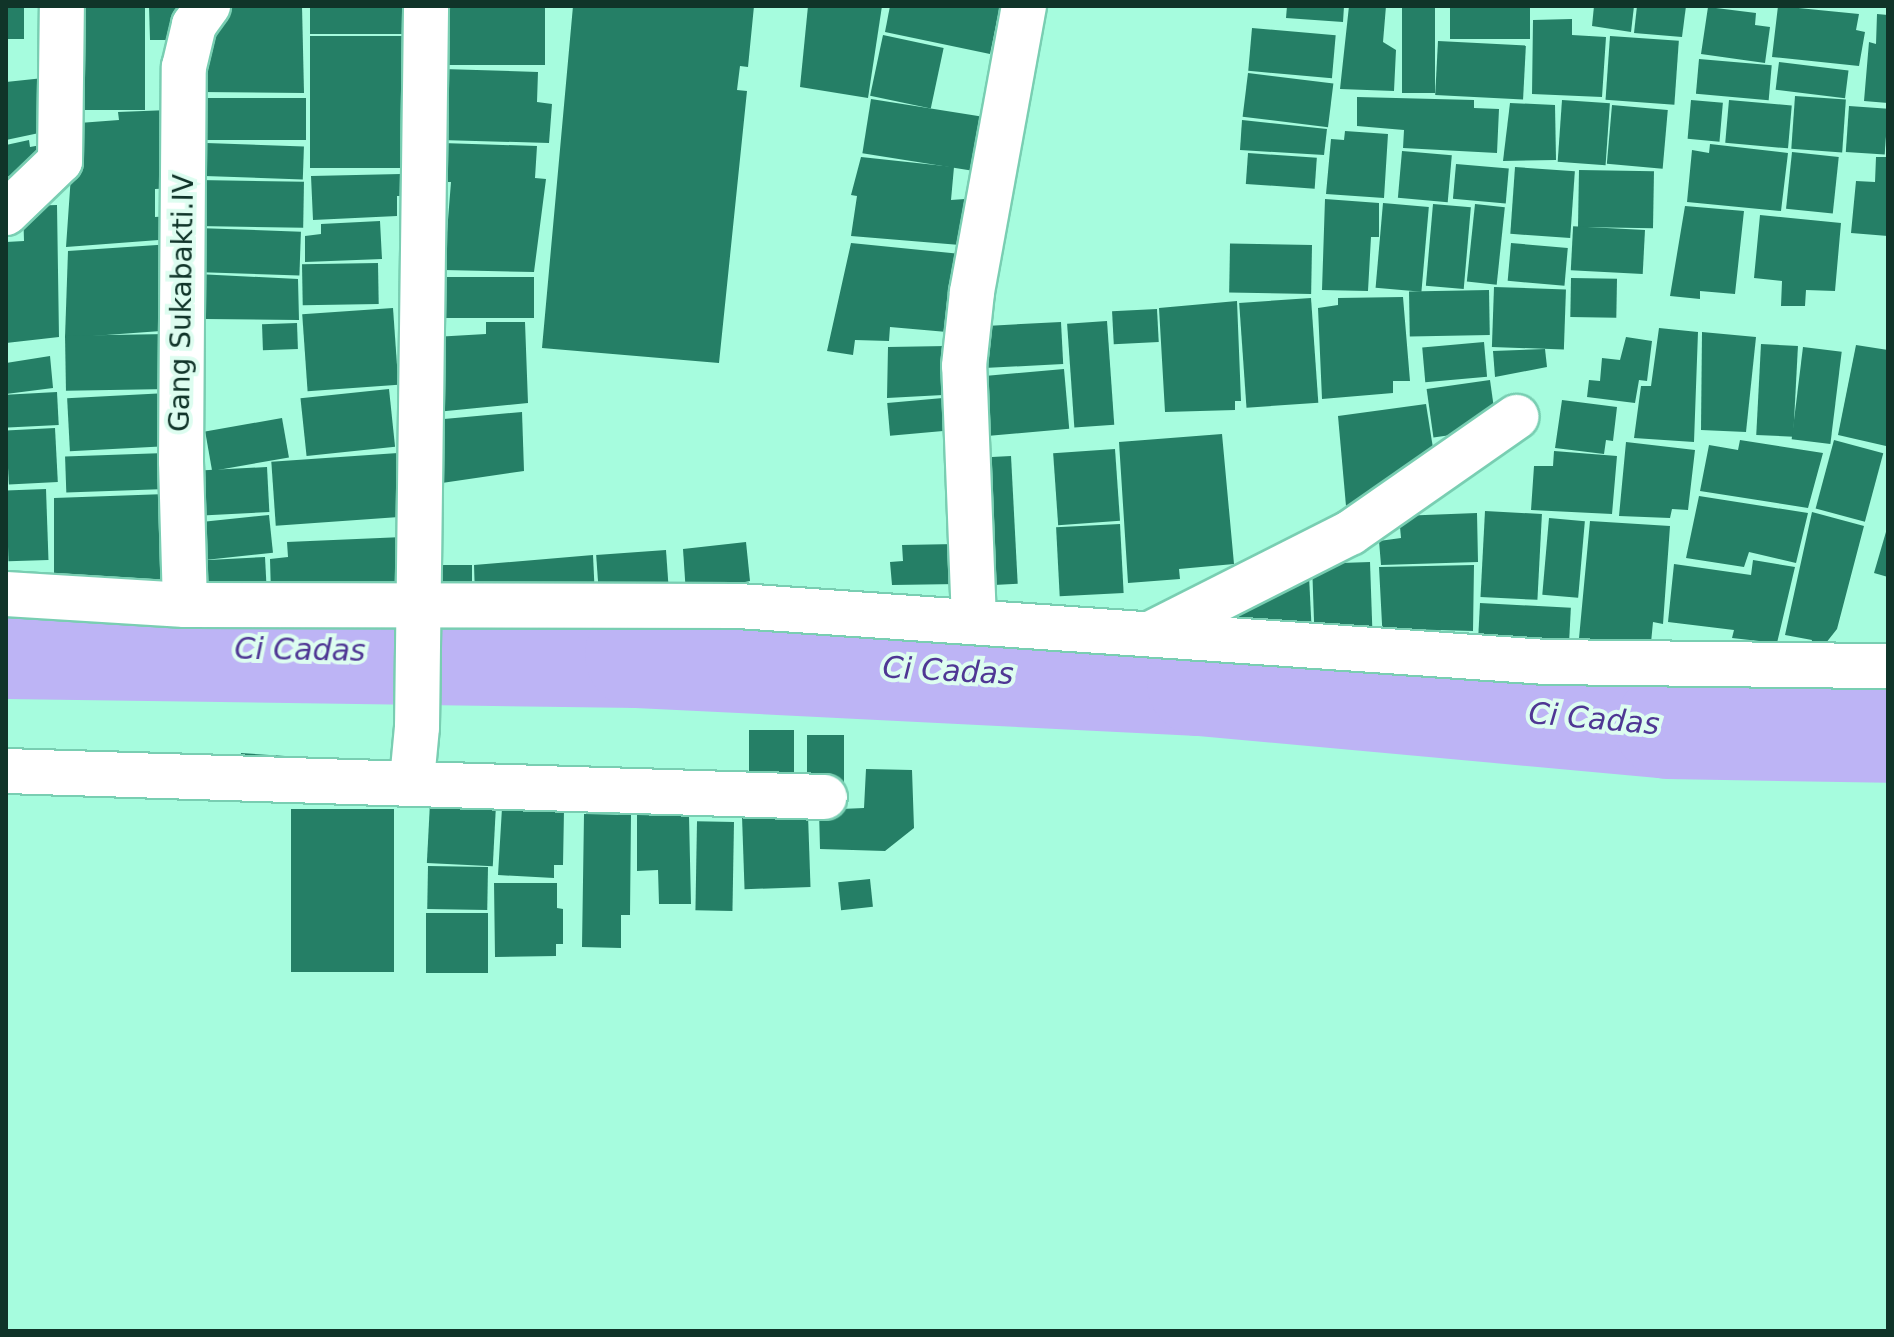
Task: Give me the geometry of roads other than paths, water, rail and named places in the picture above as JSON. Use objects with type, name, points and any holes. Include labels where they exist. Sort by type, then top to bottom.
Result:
[{"type":"street","points":[[6,213],[60,161],[62,6]]},
{"type":"street","name":"Gang Sukabakti.IV","points":[[185,605],[181,461],[184,67],[194,25],[208,6]]},
{"type":"street","points":[[412,780],[417,727],[426,6]]},
{"type":"street","points":[[974,621],[964,366],[972,292],[1024,6]]},
{"type":"street","points":[[1152,633],[1350,533],[1516,417]]},
{"type":"street","points":[[6,594],[185,605],[418,629],[739,606],[1546,662],[1888,666]]},
{"type":"street","points":[[6,771],[412,780],[825,797]]},
{"type":"waterway","name":"Ci Cadas","points":[[6,646],[638,655],[1200,683],[1668,726],[1888,730]]}]
